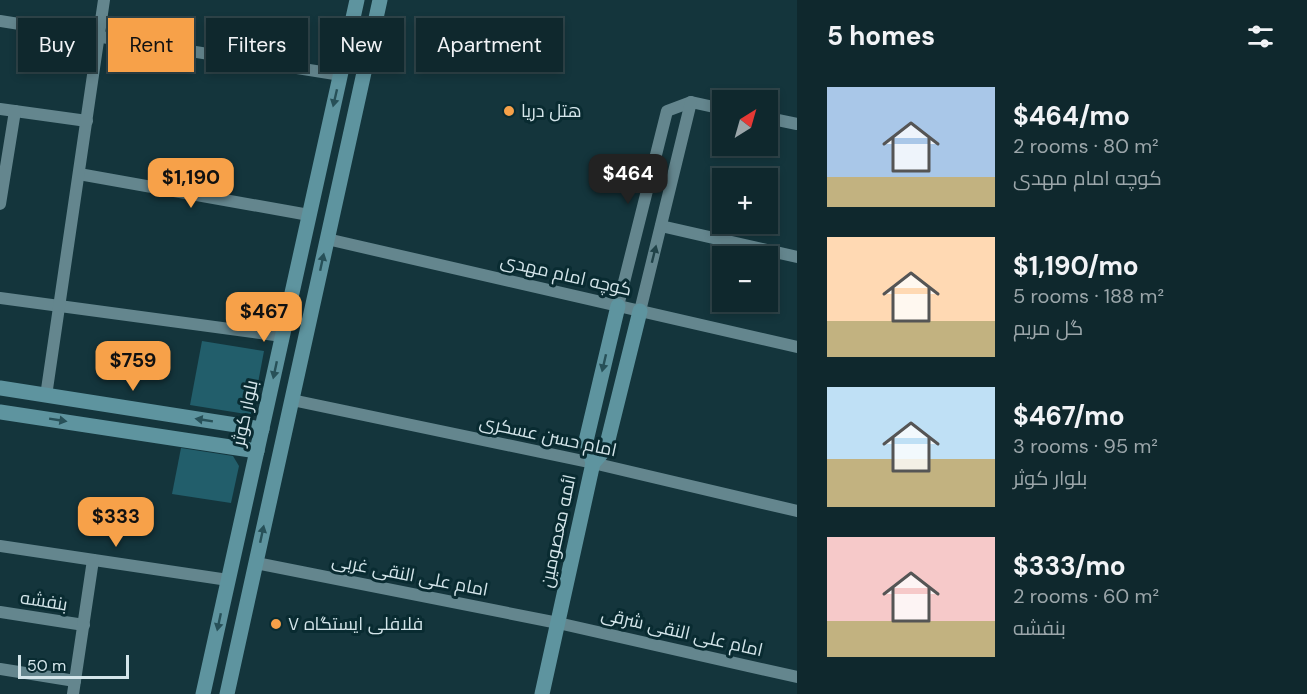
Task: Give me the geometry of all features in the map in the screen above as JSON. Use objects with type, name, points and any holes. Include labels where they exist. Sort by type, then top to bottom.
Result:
[{"type":"main road","name":"بلوار کوثر","points":[[203,694],[357,0]]},
{"type":"main road","points":[[227,694],[380,0]]},
{"type":"main road","points":[[593,463],[586,441],[618,306]]},
{"type":"main road","name":"ائمه معصومین","points":[[542,694],[593,463],[606,448],[640,311]]},
{"type":"main road","points":[[0,388],[262,429]]},
{"type":"main road","points":[[0,412],[257,451]]},
{"type":"street","points":[[46,396],[104,0]]},
{"type":"street","points":[[0,21],[341,75]]},
{"type":"street","points":[[640,311],[691,102]]},
{"type":"street","points":[[618,306],[667,111],[691,102],[712,107]]},
{"type":"street","points":[[0,109],[87,121]]},
{"type":"street","points":[[0,204],[15,111]]},
{"type":"street","points":[[778,120],[797,124]]},
{"type":"street","points":[[79,174],[309,215]]},
{"type":"street","points":[[661,226],[797,257]]},
{"type":"street","name":"کوچه امام مهدی","points":[[327,238],[797,347]]},
{"type":"street","points":[[0,298],[60,308],[282,336]]},
{"type":"street","name":"امام حسن عسکری","points":[[292,400],[593,463],[797,511]]},
{"type":"street","points":[[0,412],[0,417]]},
{"type":"street","points":[[0,548],[228,580]]},
{"type":"street","points":[[73,694],[93,560]]},
{"type":"street","name":"امام علی النقی غربی","points":[[256,563],[558,622]]},
{"type":"street","name":"بنفشه","points":[[0,612],[84,625]]},
{"type":"street","name":"امام علی النقی شرقی","points":[[558,622],[797,677]]},
{"type":"street","points":[[0,669],[75,681]]},
{"type":"shaded area","points":[[202,341],[264,351],[252,415],[190,405]]},
{"type":"shaded area","points":[[181,448],[233,456],[239,466],[231,503],[172,494]]},
{"type":"place","name":"هتل دریا","points":[[509,111]]},
{"type":"place","name":"فلافلی ایستگاه ۷","points":[[276,624]]}]
